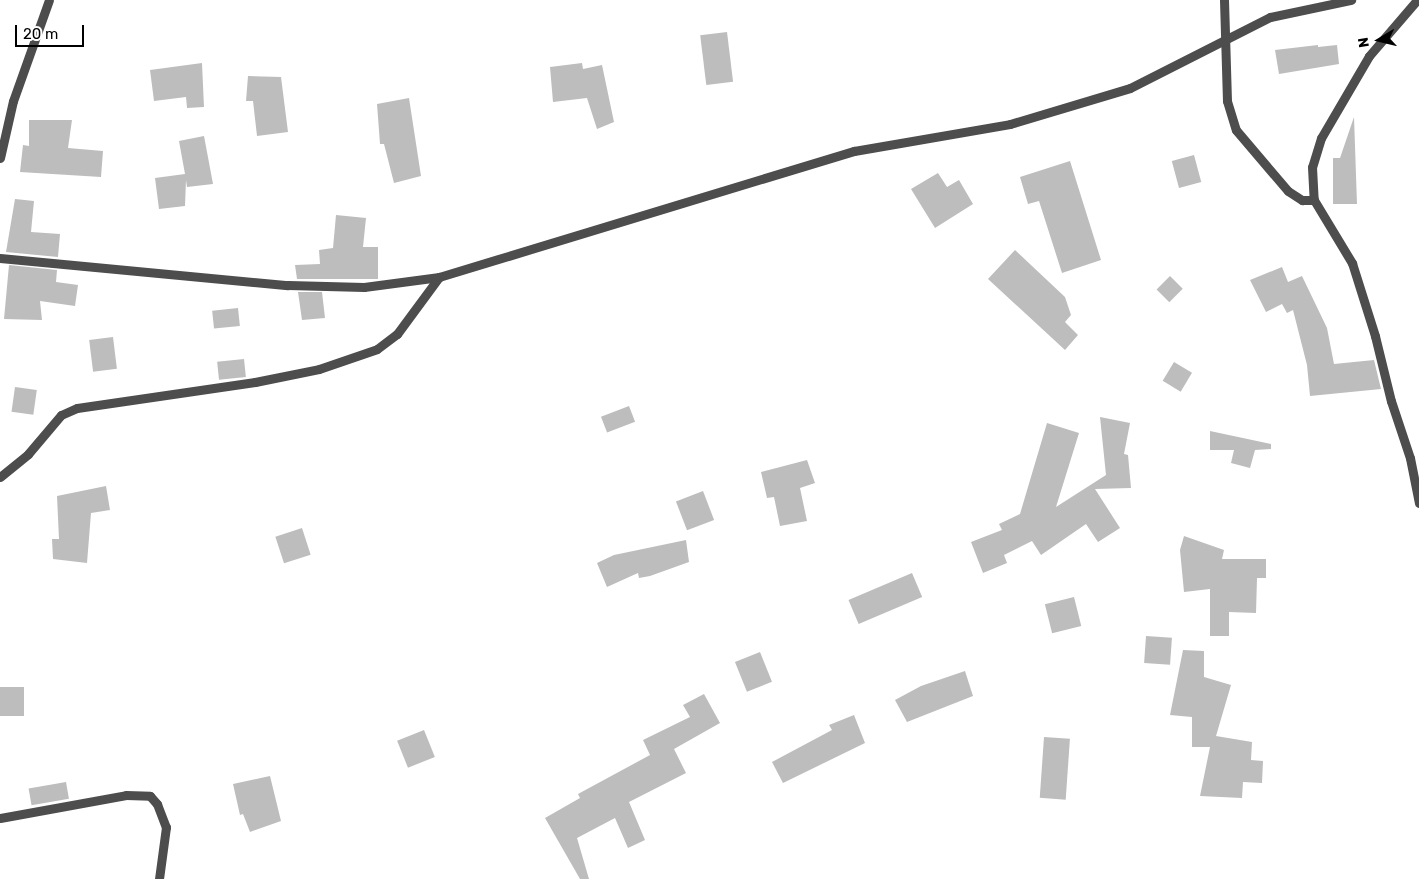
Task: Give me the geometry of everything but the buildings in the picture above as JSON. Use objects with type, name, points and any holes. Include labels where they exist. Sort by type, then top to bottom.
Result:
[{"type":"street","points":[[0,158],[14,101],[49,0]]},
{"type":"street","points":[[1224,0],[1228,37],[1227,101],[1236,130],[1288,191],[1302,200],[1314,200]]},
{"type":"street","points":[[0,258],[296,286],[364,286],[439,277],[854,151],[1010,124],[1130,88],[1228,37],[1270,18],[1351,0]]},
{"type":"street","points":[[1417,0],[1369,56],[1321,138],[1312,167],[1314,200],[1352,263],[1410,458],[1419,503]]},
{"type":"street","points":[[0,477],[28,454],[61,415],[77,408],[264,380],[319,369],[377,349],[397,334],[439,277]]},
{"type":"street","points":[[0,818],[126,794],[150,796],[157,804],[166,827],[159,879]]}]
